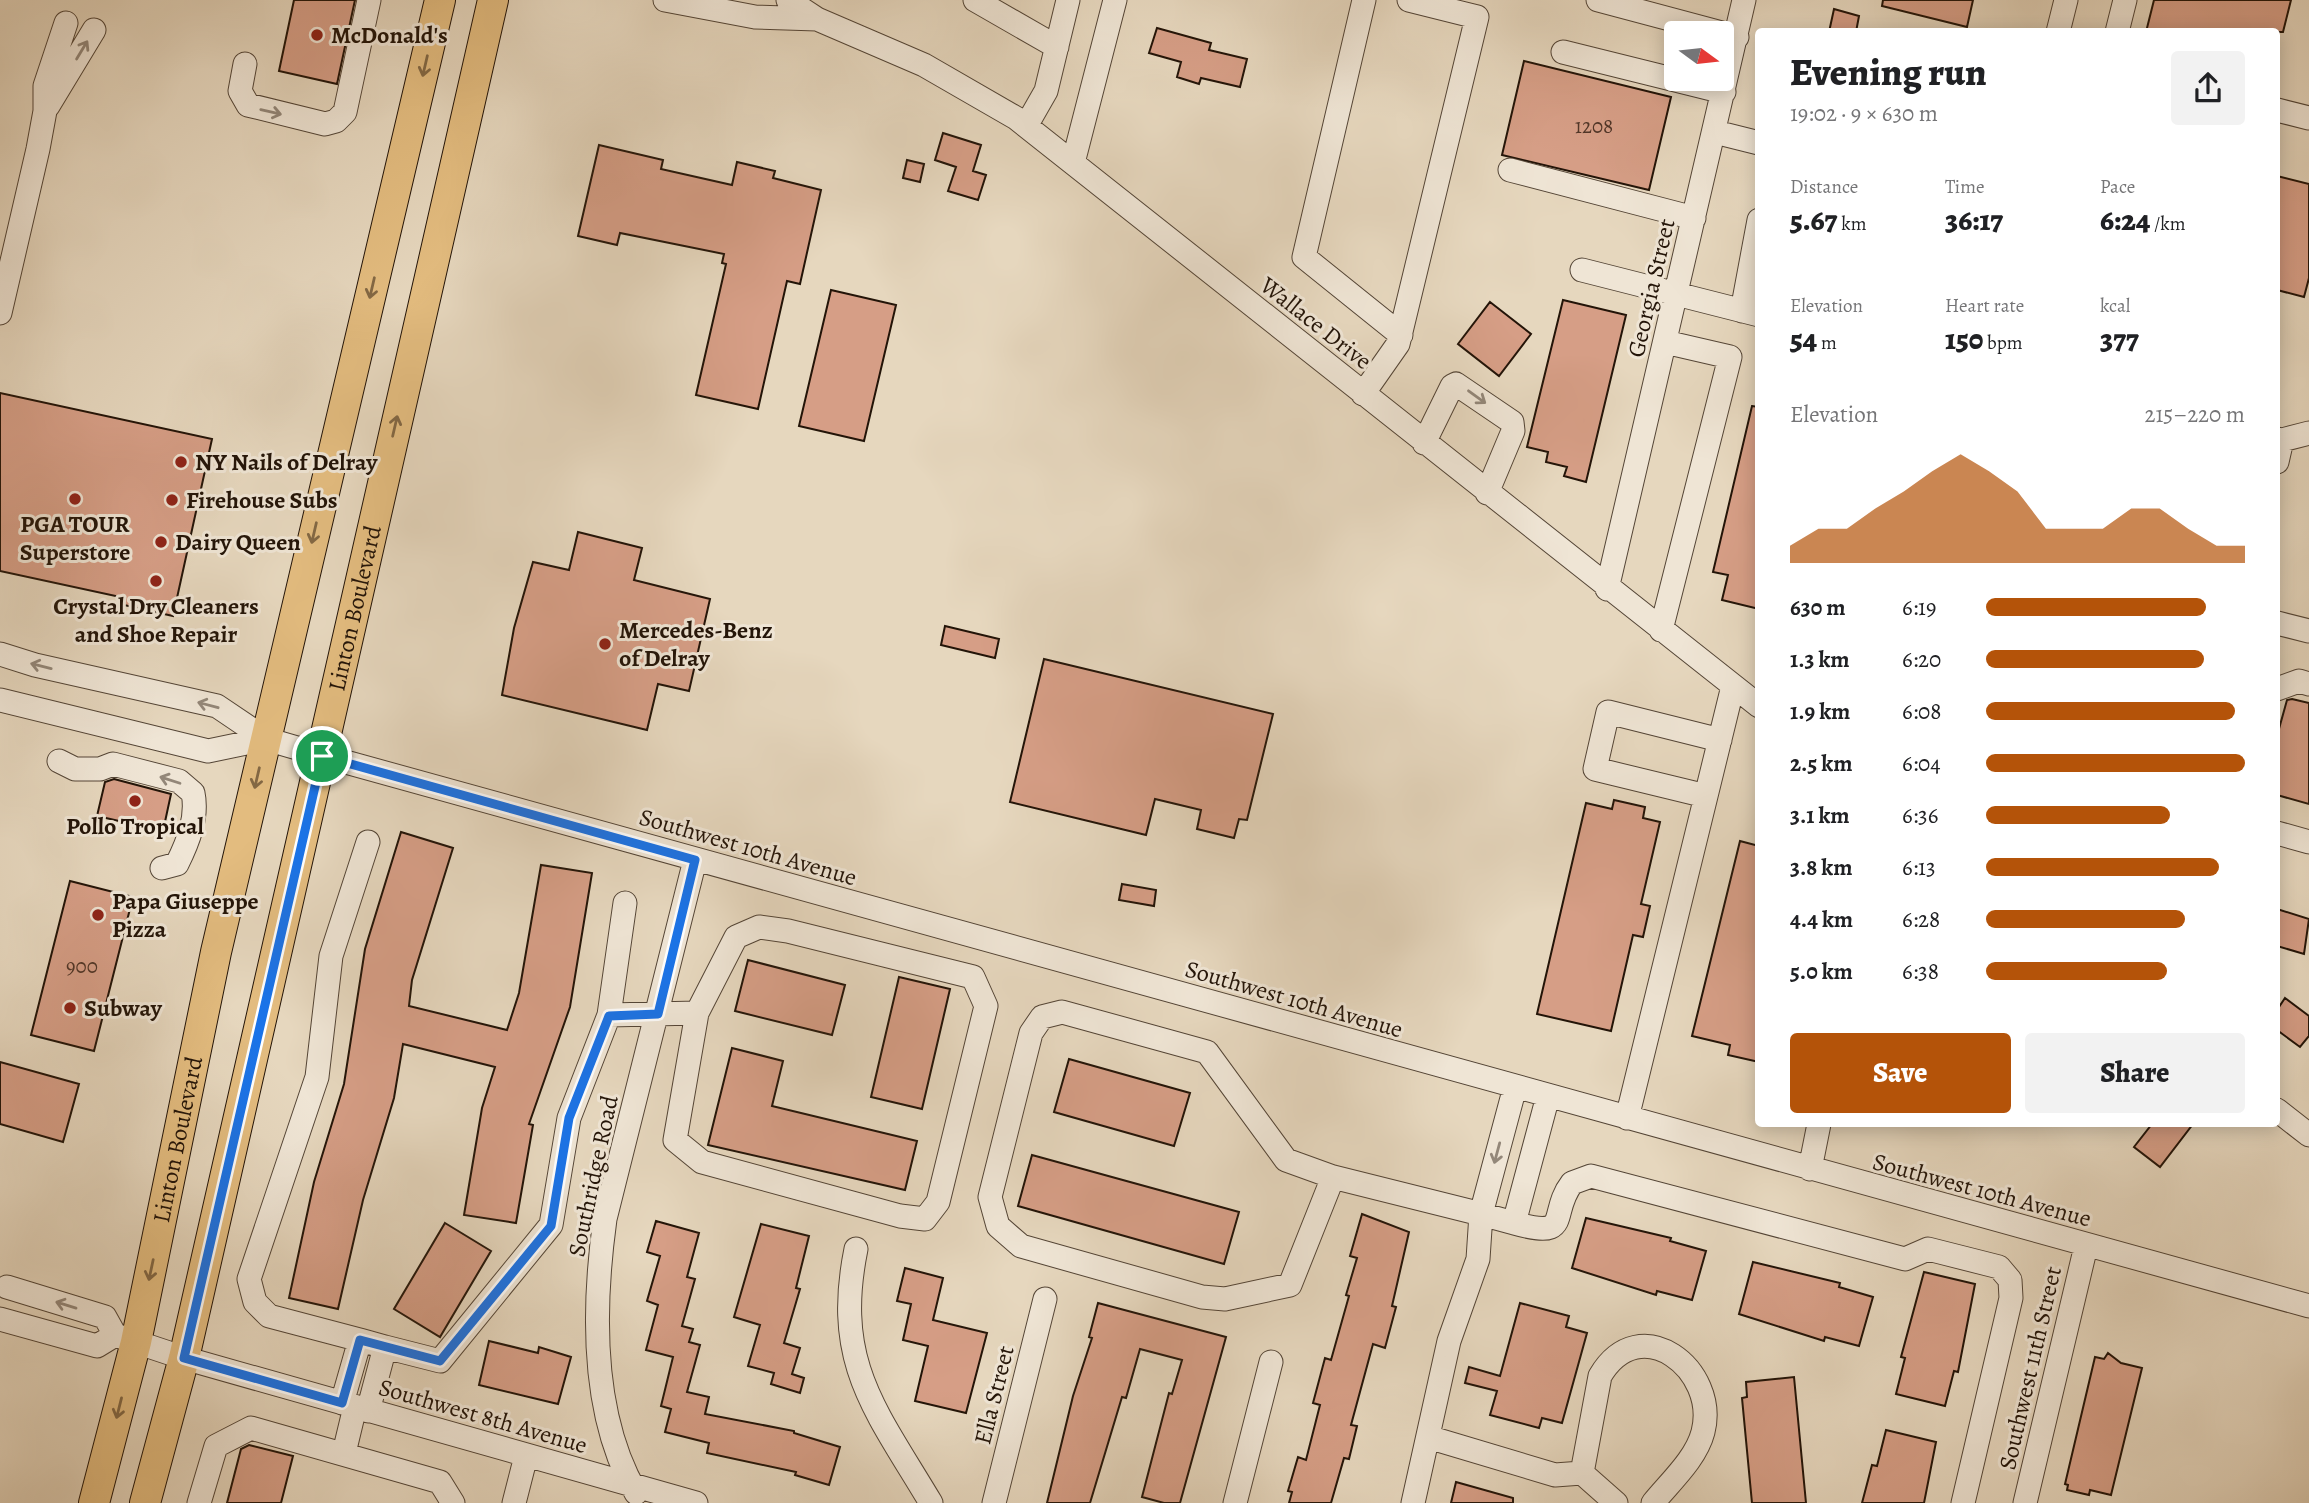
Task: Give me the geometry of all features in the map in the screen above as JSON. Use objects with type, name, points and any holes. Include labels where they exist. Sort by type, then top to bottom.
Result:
[{"type":"main road","name":"Linton Boulevard","points":[[94,1503],[126,1339],[440,0]]},
{"type":"main road","name":"Linton Boulevard","points":[[145,1503],[184,1358],[493,0]]},
{"type":"street","points":[[245,64],[240,91],[248,105],[325,124],[336,121],[345,112],[369,0]]},
{"type":"street","name":"Wallace Drive","points":[[665,0],[755,17],[820,10]]},
{"type":"street","name":"Wallace Drive","points":[[788,0],[820,10],[924,65],[1026,126],[1607,589],[1755,703]]},
{"type":"street","points":[[975,0],[1056,47]]},
{"type":"street","points":[[1018,0],[1021,26]]},
{"type":"street","points":[[1026,126],[1046,90],[1068,0]]},
{"type":"street","points":[[1073,163],[1115,0]]},
{"type":"street","points":[[1364,0],[1304,257],[1401,335]]},
{"type":"street","points":[[1363,394],[1398,344],[1401,335],[1477,17],[1409,0]]},
{"type":"street","points":[[1598,0],[1737,37]]},
{"type":"street","name":"Georgia Street","points":[[1607,589],[1744,0]]},
{"type":"street","points":[[2059,28],[2066,0]]},
{"type":"street","points":[[2118,28],[2125,0]]},
{"type":"street","points":[[0,313],[45,111],[45,86],[66,23]]},
{"type":"street","points":[[45,111],[93,30]]},
{"type":"street","points":[[1563,51],[1724,92]]},
{"type":"street","points":[[2280,111],[2309,118]]},
{"type":"street","points":[[1715,132],[1755,142]]},
{"type":"street","points":[[1510,170],[1694,218]]},
{"type":"street","points":[[1582,270],[1750,313],[1755,261]]},
{"type":"street","points":[[1661,630],[1730,357],[1665,342]]},
{"type":"street","points":[[1424,443],[1455,384],[1512,422],[1513,430],[1487,493]]},
{"type":"street","points":[[2280,447],[2309,433]]},
{"type":"street","points":[[2280,624],[2309,631]]},
{"type":"street","name":"Southwest 10th Avenue","points":[[0,654],[36,665],[217,706],[266,739],[322,756],[2309,1306]]},
{"type":"street","points":[[2280,688],[2299,681],[2309,684]]},
{"type":"street","points":[[1627,1118],[1733,686]]},
{"type":"street","name":"Southwest 10th Avenue","points":[[0,700],[208,751],[266,739]]},
{"type":"street","points":[[1706,796],[1595,769],[1608,712],[1720,740]]},
{"type":"street","points":[[59,761],[75,769],[100,769],[113,764],[179,781],[193,793],[196,807],[186,847],[177,864],[162,868]]},
{"type":"street","points":[[2280,834],[2309,842]]},
{"type":"street","points":[[368,842],[331,956],[317,1077],[249,1279],[255,1302],[269,1315],[440,1361],[551,1226],[569,1118],[609,1016],[625,903]]},
{"type":"street","name":"Southridge Road","points":[[636,1494],[607,1408],[598,1357],[597,1282],[605,1219],[695,860]]},
{"type":"street","points":[[759,927],[788,931],[973,977],[986,1006],[938,1202],[925,1219],[900,1216],[702,1162],[675,1140],[697,1013],[736,937],[759,927]]},
{"type":"street","points":[[1333,1177],[1290,1285],[1225,1298],[1202,1297],[1021,1247],[998,1226],[990,1197],[1031,1033],[1042,1017],[1062,1012],[1207,1052],[1286,1160],[1333,1177],[1538,1230],[1552,1226],[1561,1215],[1572,1183],[1591,1176],[1905,1259],[1928,1249],[1999,1267],[2010,1280],[2011,1298],[1963,1503]]},
{"type":"street","points":[[609,1016],[697,1013]]},
{"type":"street","points":[[1413,1503],[1449,1341],[1478,1259],[1481,1214],[1515,1087]]},
{"type":"street","points":[[1514,1223],[1548,1096]]},
{"type":"street","points":[[2280,1113],[2309,1135]]},
{"type":"street","points":[[1810,1169],[1818,1127]]},
{"type":"street","name":"Southwest 11th Street","points":[[2025,1503],[2086,1246]]},
{"type":"street","points":[[856,1248],[848,1305],[849,1335],[856,1365],[874,1408],[931,1503]]},
{"type":"street","points":[[7,1287],[105,1317],[126,1339]]},
{"type":"street","name":"Ella Street","points":[[994,1503],[1045,1299]]},
{"type":"street","points":[[0,1319],[97,1346],[126,1339]]},
{"type":"street","name":"Southwest 8th Avenue","points":[[126,1339],[526,1456],[636,1494],[696,1503]]},
{"type":"street","points":[[344,1453],[355,1407],[360,1340]]},
{"type":"street","points":[[1582,1473],[1600,1376],[1608,1363],[1620,1353],[1634,1347],[1649,1346],[1664,1350],[1684,1364],[1699,1384],[1705,1407],[1703,1432],[1693,1454],[1653,1503]]},
{"type":"street","points":[[355,1407],[385,1347]]},
{"type":"street","points":[[1235,1503],[1271,1362]]},
{"type":"street","points":[[200,1503],[216,1447],[251,1427],[440,1482],[453,1503]]},
{"type":"street","points":[[1428,1437],[1556,1475],[1582,1473],[1616,1503]]},
{"type":"street","points":[[514,1503],[526,1456]]},
{"type":"building","name":"McDonald's","points":[[294,0],[355,0],[337,84],[279,71]]},
{"type":"building","points":[[1883,0],[1973,0],[1967,27],[1882,6]]},
{"type":"building","points":[[2154,0],[2291,0],[2283,32],[2280,32],[2280,28],[2147,28]]},
{"type":"building","points":[[1834,9],[1859,16],[1857,28],[1830,28]]},
{"type":"building","points":[[1157,28],[1211,43],[1209,50],[1247,59],[1240,87],[1201,78],[1199,84],[1177,77],[1181,62],[1149,53]]},
{"type":"building","points":[[1524,61],[1671,97],[1649,190],[1502,155]]},
{"type":"building","points":[[943,133],[981,145],[973,171],[986,175],[978,200],[948,191],[956,167],[935,160]]},
{"type":"building","points":[[599,145],[663,160],[661,169],[732,185],[737,162],[775,171],[773,178],[821,190],[800,284],[787,281],[758,409],[696,395],[726,264],[722,263],[724,254],[620,233],[617,245],[578,236]]},
{"type":"building","points":[[907,160],[924,164],[920,182],[903,178]]},
{"type":"building","points":[[2280,177],[2309,184],[2309,278],[2304,297],[2280,291]]},
{"type":"building","points":[[831,290],[896,305],[864,441],[799,426]]},
{"type":"building","points":[[1563,300],[1626,315],[1586,482],[1564,476],[1567,467],[1546,462],[1548,452],[1527,447]]},
{"type":"building","points":[[1490,302],[1531,334],[1499,376],[1458,344]]},
{"type":"building","points":[[0,393],[212,439],[173,616],[124,605],[125,598],[0,571]]},
{"type":"building","points":[[1752,406],[1755,406],[1755,608],[1722,600],[1728,575],[1713,572]]},
{"type":"building","name":"Mercedes-Benz of Delray","points":[[578,532],[642,548],[634,580],[710,599],[689,691],[658,684],[647,730],[502,695],[514,628],[533,562],[569,570]]},
{"type":"building","points":[[945,626],[999,639],[995,658],[941,645]]},
{"type":"building","points":[[1044,659],[1273,714],[1247,820],[1239,819],[1234,838],[1197,829],[1201,810],[1155,799],[1146,835],[1010,802]]},
{"type":"building","points":[[2287,700],[2309,703],[2309,804],[2280,796],[2280,725]]},
{"type":"building","name":"Pollo Tropical","points":[[114,779],[171,794],[163,831],[97,816],[105,782]]},
{"type":"building","points":[[1614,800],[1645,807],[1643,818],[1660,822],[1641,904],[1650,906],[1643,937],[1633,935],[1611,1031],[1537,1014],[1586,803],[1612,809]]},
{"type":"building","points":[[401,832],[453,848],[412,980],[409,1006],[507,1030],[519,993],[541,865],[592,873],[570,1007],[529,1124],[533,1125],[516,1223],[464,1215],[482,1108],[495,1067],[403,1044],[394,1098],[363,1200],[338,1309],[289,1298],[314,1182],[344,1084],[365,949]]},
{"type":"building","points":[[1740,841],[1755,845],[1755,1061],[1728,1055],[1730,1045],[1692,1036]]},
{"type":"building","points":[[70,881],[133,897],[94,1051],[31,1035]]},
{"type":"building","points":[[1122,884],[1156,890],[1154,906],[1119,900]]},
{"type":"building","points":[[2280,910],[2309,919],[2304,954],[2280,947]]},
{"type":"building","points":[[748,960],[845,985],[832,1035],[735,1011]]},
{"type":"building","points":[[899,977],[950,989],[922,1109],[871,1097]]},
{"type":"building","points":[[2285,998],[2309,1016],[2309,1036],[2300,1047],[2280,1032],[2280,1006]]},
{"type":"building","points":[[732,1048],[783,1061],[772,1106],[917,1141],[905,1190],[708,1145]]},
{"type":"building","points":[[1069,1059],[1190,1093],[1174,1146],[1054,1112]]},
{"type":"building","points":[[0,1062],[79,1084],[63,1142],[0,1124]]},
{"type":"building","points":[[2150,1127],[2191,1127],[2160,1167],[2134,1147]]},
{"type":"building","points":[[1032,1155],[1239,1212],[1224,1264],[1018,1206]]},
{"type":"building","points":[[1362,1214],[1409,1232],[1392,1306],[1396,1307],[1385,1348],[1373,1344],[1351,1425],[1357,1426],[1349,1459],[1344,1458],[1331,1503],[1289,1503],[1292,1492],[1288,1491],[1298,1457],[1306,1460],[1320,1405],[1313,1403],[1325,1358],[1331,1360],[1349,1296],[1346,1295],[1357,1258],[1350,1256]]},
{"type":"building","points":[[1586,1218],[1671,1238],[1670,1241],[1706,1251],[1692,1300],[1657,1291],[1656,1295],[1572,1268]]},
{"type":"building","points":[[656,1221],[699,1233],[687,1277],[695,1279],[682,1326],[693,1329],[689,1342],[700,1345],[687,1392],[709,1397],[705,1414],[794,1431],[840,1447],[829,1485],[795,1475],[796,1472],[707,1453],[709,1443],[665,1432],[671,1409],[661,1406],[673,1357],[646,1350],[658,1305],[647,1301],[660,1256],[647,1252]]},
{"type":"building","points":[[445,1223],[491,1251],[440,1337],[394,1309]]},
{"type":"building","points":[[761,1224],[809,1236],[796,1288],[800,1289],[784,1343],[800,1348],[792,1374],[804,1378],[800,1393],[771,1384],[774,1373],[748,1366],[760,1325],[734,1317]]},
{"type":"building","points":[[1753,1262],[1840,1283],[1839,1287],[1873,1297],[1859,1346],[1825,1337],[1824,1341],[1739,1314]]},
{"type":"building","points":[[905,1268],[943,1278],[933,1320],[987,1333],[966,1413],[915,1401],[928,1346],[903,1340],[911,1304],[897,1301]]},
{"type":"building","points":[[1924,1272],[1975,1284],[1958,1372],[1954,1371],[1945,1406],[1896,1394],[1905,1358],[1901,1357]]},
{"type":"building","points":[[1098,1303],[1226,1337],[1180,1503],[1164,1503],[1142,1497],[1169,1393],[1172,1394],[1182,1360],[1140,1349],[1126,1398],[1122,1397],[1090,1503],[1047,1503],[1073,1396],[1092,1338],[1089,1337]]},
{"type":"building","points":[[1520,1303],[1569,1316],[1566,1327],[1587,1333],[1562,1423],[1542,1418],[1539,1428],[1490,1415],[1497,1391],[1465,1383],[1469,1367],[1500,1376]]},
{"type":"building","points":[[489,1341],[538,1353],[539,1347],[571,1357],[558,1404],[479,1385]]},
{"type":"building","points":[[2108,1353],[2121,1363],[2142,1368],[2111,1495],[2090,1490],[2089,1495],[2067,1490],[2068,1485],[2065,1484],[2095,1357],[2104,1359]]},
{"type":"building","points":[[1794,1377],[1806,1503],[1752,1503],[1742,1398],[1747,1397],[1746,1382]]},
{"type":"building","points":[[1886,1430],[1936,1442],[1924,1503],[1862,1503],[1872,1465],[1877,1466]]},
{"type":"building","points":[[249,1445],[293,1456],[281,1503],[227,1503],[241,1449]]},
{"type":"building","points":[[1456,1482],[1513,1498],[1513,1503],[1451,1503]]},
{"type":"place","name":"McDonald's","points":[[317,35]]},
{"type":"place","name":"NY Nails of Delray","points":[[181,462]]},
{"type":"place","name":"PGA TOUR Superstore","points":[[75,499]]},
{"type":"place","name":"Firehouse Subs","points":[[172,500]]},
{"type":"place","name":"Dairy Queen","points":[[161,542]]},
{"type":"place","name":"Crystal Dry Cleaners and Shoe Repair","points":[[156,581]]},
{"type":"place","name":"Mercedes-Benz of Delray","points":[[605,644]]},
{"type":"place","name":"Pollo Tropical","points":[[135,801]]},
{"type":"place","name":"Papa Giuseppe Pizza","points":[[98,915]]},
{"type":"place","name":"Subway","points":[[70,1008]]},
{"type":"route","points":[[322,756],[695,860],[658,1014],[609,1016],[569,1118],[551,1226],[440,1361],[360,1340],[342,1403],[184,1358],[322,756]]}]
